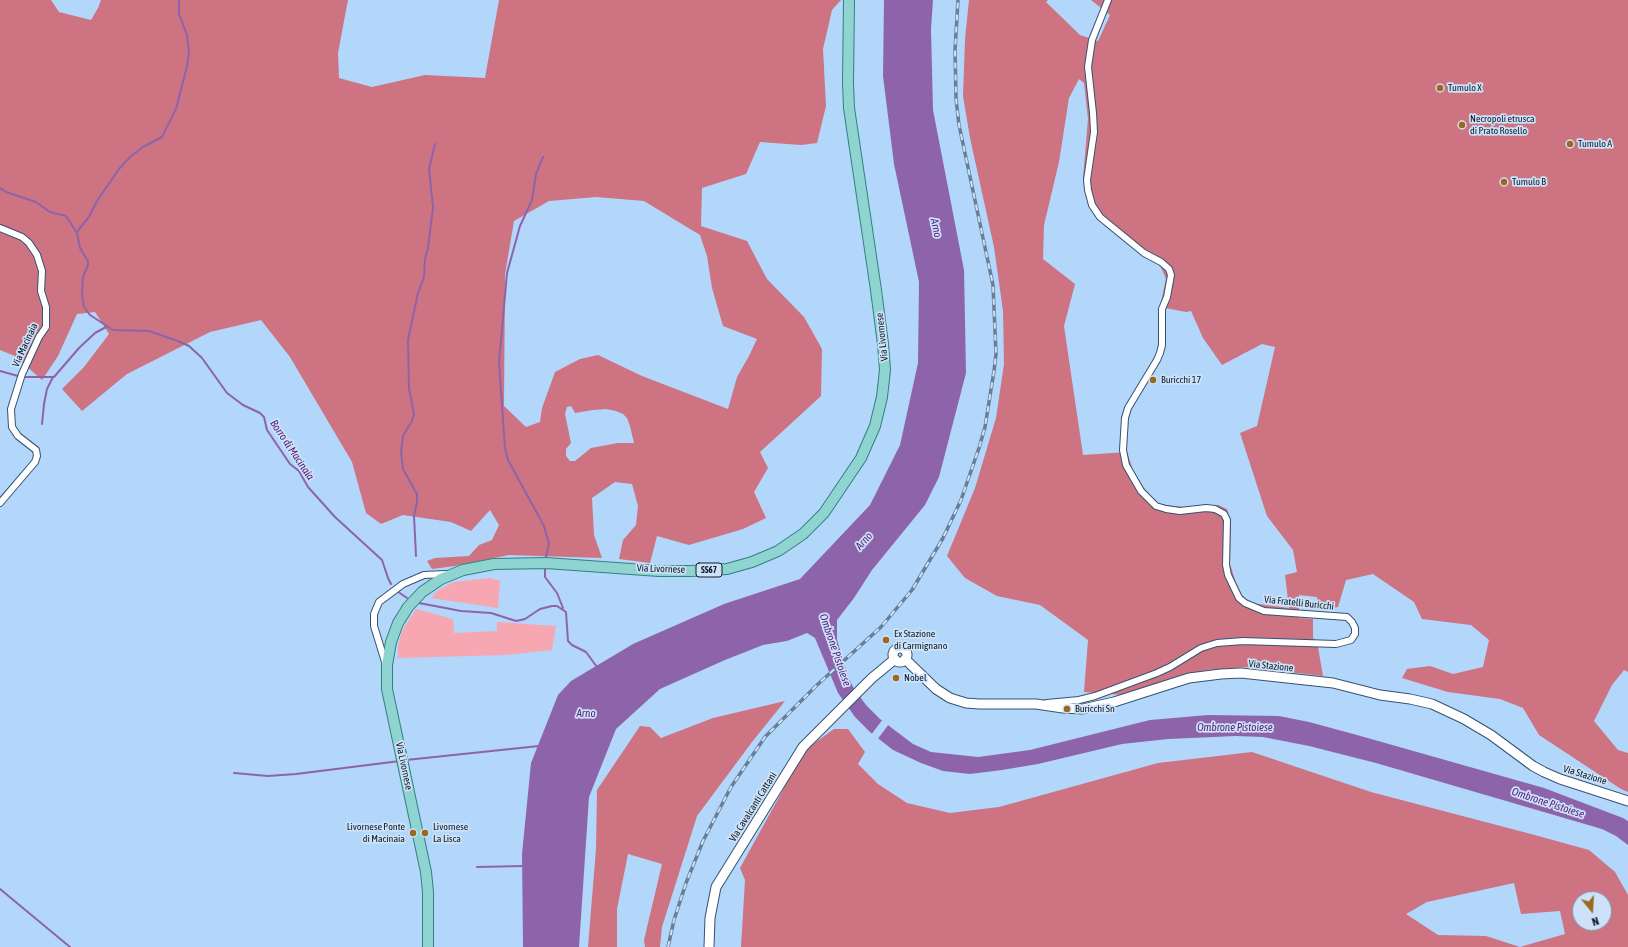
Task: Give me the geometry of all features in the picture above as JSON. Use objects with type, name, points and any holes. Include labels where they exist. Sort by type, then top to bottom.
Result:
[{"type":"main road","name":"Via Livornese","points":[[428,947],[428,892],[426,872],[387,689],[387,665],[391,642],[398,624],[408,607],[422,592],[440,579],[463,570],[494,564],[518,563],[592,565],[659,571],[727,569],[752,562],[778,551],[804,534],[824,513],[861,458],[875,426],[882,397],[885,370],[877,298],[849,108],[849,0]]},
{"type":"street","name":"Via Fratelli Buricchi","points":[[1036,704],[1079,700],[1095,696],[1158,673],[1201,648],[1216,643],[1243,641],[1336,644],[1351,640],[1355,634],[1355,628],[1352,622],[1346,617],[1264,611],[1245,604],[1239,598],[1228,575],[1226,565],[1227,520],[1224,514],[1215,509],[1206,508],[1180,511],[1156,506],[1141,491],[1126,465],[1124,450],[1125,418],[1128,408],[1160,353],[1162,345],[1162,309],[1167,297],[1171,275],[1169,269],[1161,262],[1144,254],[1100,217],[1092,205],[1088,190],[1086,180],[1094,132],[1088,67],[1092,40],[1108,0]]},
{"type":"street","name":"Via Macinaia","points":[[0,228],[22,237],[29,243],[36,255],[42,271],[40,291],[46,307],[46,327],[39,337],[22,374],[11,410],[12,427],[18,436],[36,450],[37,456],[35,462],[0,503]]},
{"type":"street","points":[[387,665],[374,626],[374,614],[378,602],[403,584],[424,575],[454,574]]},
{"type":"street","name":"Via Stazione","points":[[853,696],[895,659],[900,661],[905,659],[936,688],[950,698],[966,703],[979,704],[1036,704],[1083,709],[1114,702],[1189,678],[1221,674],[1241,673],[1333,684],[1380,695],[1432,704],[1464,719],[1491,735],[1533,766],[1544,772],[1560,779],[1628,801]]},
{"type":"street","name":"Via Cavalcanti Cattani","points":[[709,947],[710,918],[716,887],[803,747],[853,696]]},
{"type":"shaded area","points":[[0,0],[51,0],[59,12],[91,20],[101,0],[348,0],[338,53],[339,78],[372,87],[425,75],[485,78],[499,0],[841,0],[832,10],[823,49],[826,106],[817,143],[801,145],[760,142],[746,174],[702,188],[701,226],[747,241],[767,279],[804,317],[822,349],[821,396],[760,452],[768,468],[754,492],[766,518],[743,529],[689,545],[657,536],[650,563],[619,559],[623,540],[636,525],[638,506],[632,484],[615,482],[592,498],[594,535],[602,558],[509,555],[432,569],[427,561],[435,558],[469,556],[479,545],[492,540],[499,525],[490,510],[471,531],[451,522],[403,515],[381,524],[366,513],[352,462],[290,357],[261,320],[210,332],[127,374],[82,411],[62,389],[84,367],[109,334],[95,312],[77,314],[58,356],[42,380],[15,356],[0,350]],"holes":[[[596,197],[644,201],[700,235],[707,256],[712,288],[723,326],[757,339],[737,377],[728,409],[642,376],[598,355],[580,359],[555,372],[542,408],[540,422],[526,427],[504,406],[505,274],[514,221],[549,201]],[[571,406],[575,413],[606,409],[623,414],[627,418],[634,443],[618,443],[591,448],[575,461],[570,461],[566,456],[566,449],[571,443],[565,414],[567,407]]]},
{"type":"shaded area","points":[[969,0],[1048,0],[1046,2],[1080,35],[1098,41],[1110,15],[1091,0],[1628,0],[1628,672],[1624,670],[1612,685],[1594,721],[1618,750],[1628,753],[1628,792],[1621,789],[1539,735],[1523,708],[1500,699],[1448,692],[1402,678],[1407,669],[1430,666],[1453,674],[1483,667],[1489,640],[1471,625],[1422,619],[1414,602],[1373,574],[1346,580],[1338,607],[1319,610],[1317,597],[1299,595],[1299,618],[1313,619],[1313,638],[1317,641],[1323,676],[1246,667],[1207,670],[1123,695],[1084,692],[1088,640],[1040,605],[997,596],[965,578],[947,556],[975,488],[996,418],[1004,364],[1003,311],[994,247],[970,138],[963,96],[965,39]],"holes":[[[1079,79],[1084,83],[1088,119],[1083,178],[1089,207],[1106,227],[1160,265],[1166,279],[1160,307],[1186,312],[1191,311],[1203,338],[1222,365],[1262,344],[1275,347],[1257,426],[1240,433],[1267,516],[1293,550],[1297,572],[1285,575],[1289,608],[1251,603],[1242,595],[1236,583],[1230,564],[1231,522],[1227,509],[1218,505],[1183,507],[1158,504],[1144,488],[1133,470],[1127,452],[1083,455],[1064,326],[1075,284],[1043,259],[1044,225],[1059,162],[1069,98]]]},
{"type":"shaded area","points":[[489,578],[500,581],[498,608],[431,598],[437,591],[454,582]]},
{"type":"shaded area","points":[[416,609],[453,619],[454,633],[497,631],[497,622],[556,626],[552,650],[506,655],[398,658],[398,645],[402,631]]},
{"type":"shaded area","points":[[785,701],[752,742],[697,816],[662,927],[660,947],[645,947],[644,940],[662,864],[628,854],[617,909],[617,947],[588,947],[596,849],[597,790],[640,726],[650,727],[661,738],[713,718]]},
{"type":"shaded area","points":[[834,729],[848,729],[865,752],[858,764],[878,784],[907,803],[950,813],[999,807],[1158,763],[1252,752],[1371,792],[1589,850],[1615,872],[1628,895],[1628,947],[1520,947],[741,947],[745,880],[740,868],[805,750]],"holes":[[[1514,883],[1521,914],[1560,911],[1565,934],[1520,947],[1486,936],[1438,935],[1406,914],[1427,902]]]},
{"type":"water","name":"Arno","points":[[884,0],[933,0],[931,29],[933,110],[964,270],[966,373],[939,477],[925,505],[872,570],[854,598],[837,620],[837,640],[848,676],[853,687],[866,705],[880,719],[913,744],[931,752],[978,757],[1030,750],[1150,720],[1208,715],[1279,716],[1309,722],[1357,735],[1544,788],[1628,821],[1628,845],[1616,836],[1602,829],[1376,763],[1309,746],[1263,737],[1236,736],[1168,739],[1122,744],[1038,764],[1002,770],[970,774],[943,771],[893,750],[870,732],[855,717],[838,693],[815,638],[807,633],[787,641],[763,645],[660,689],[616,729],[589,797],[579,947],[523,947],[522,854],[531,763],[558,695],[571,681],[633,644],[724,604],[800,579],[870,505],[900,445],[918,363],[919,282],[894,164],[883,76]]},
{"type":"pier","points":[[883,719],[889,724],[877,740],[871,735]]},
{"type":"waterway","points":[[77,233],[89,217],[97,201],[119,169],[130,157],[143,147],[162,137],[176,109],[189,52],[187,35],[179,14],[179,0]]},
{"type":"waterway","points":[[416,556],[414,516],[417,494],[403,469],[401,452],[403,436],[412,421],[414,414],[409,388],[408,340],[418,293],[424,277],[425,259],[428,248],[433,207],[429,169],[435,144]]},
{"type":"waterway","points":[[543,157],[536,174],[532,200],[520,226],[507,273],[499,363],[505,448],[508,460],[544,526],[549,544],[546,557]]},
{"type":"waterway","name":"Borro di Macinaia","points":[[0,188],[6,192],[36,202],[50,212],[66,216],[77,233],[80,248],[88,261],[83,277],[82,295],[84,307],[90,315],[113,330],[149,331],[189,346],[202,358],[227,393],[243,405],[260,413],[264,417],[267,430],[290,464],[299,471],[308,487],[335,517],[382,560],[391,584]]},
{"type":"waterway","points":[[25,377],[54,377],[79,348],[95,333],[106,327]]},
{"type":"waterway","points":[[0,371],[18,376]]},
{"type":"waterway","points":[[42,424],[47,389],[53,377]]},
{"type":"waterway","points":[[545,566],[545,577],[557,593],[563,608]]},
{"type":"waterway","name":"Borro di Macinaia","points":[[397,591],[407,598]]},
{"type":"waterway","name":"Borro di Macinaia","points":[[419,603],[461,611],[491,613],[516,621],[525,619],[540,609],[557,606],[566,612],[568,641],[572,645],[586,652],[597,667]]},
{"type":"waterway","points":[[406,760],[539,746]]},
{"type":"waterway","points":[[234,773],[268,776],[296,774],[400,761]]},
{"type":"waterway","points":[[477,867],[523,866]]},
{"type":"waterway","points":[[0,889],[70,947]]},
{"type":"railway","points":[[668,947],[674,920],[686,883],[703,841],[731,787],[765,737],[817,685],[881,627],[912,590],[943,538],[961,500],[979,448],[985,427],[996,354],[993,285],[959,125],[956,99],[955,50],[958,0]]},
{"type":"place","name":"Tumulo X","points":[[1440,88]]},
{"type":"place","name":"Necropoli etrusca di Prato Rosello","points":[[1462,125]]},
{"type":"place","name":"Tumulo A","points":[[1570,144]]},
{"type":"place","name":"Tumulo B","points":[[1504,182]]},
{"type":"place","name":"Buricchi 17","points":[[1153,380]]},
{"type":"place","name":"Ex Stazione di Carmignano","points":[[886,640]]},
{"type":"place","name":"Nobel","points":[[896,678]]},
{"type":"place","name":"Buricchi Sn","points":[[1067,709]]},
{"type":"place","name":"Livornese Ponte di Macinaia","points":[[413,833]]},
{"type":"place","name":"Livornese La Lisca","points":[[425,833]]},
{"type":"water label","name":"Ombrone Pistoiese","points":[[835,650]]},
{"type":"water label","name":"Ombrone Pistoiese","points":[[1235,728]]},
{"type":"water label","name":"Ombrone Pistoiese","points":[[1548,803]]}]
